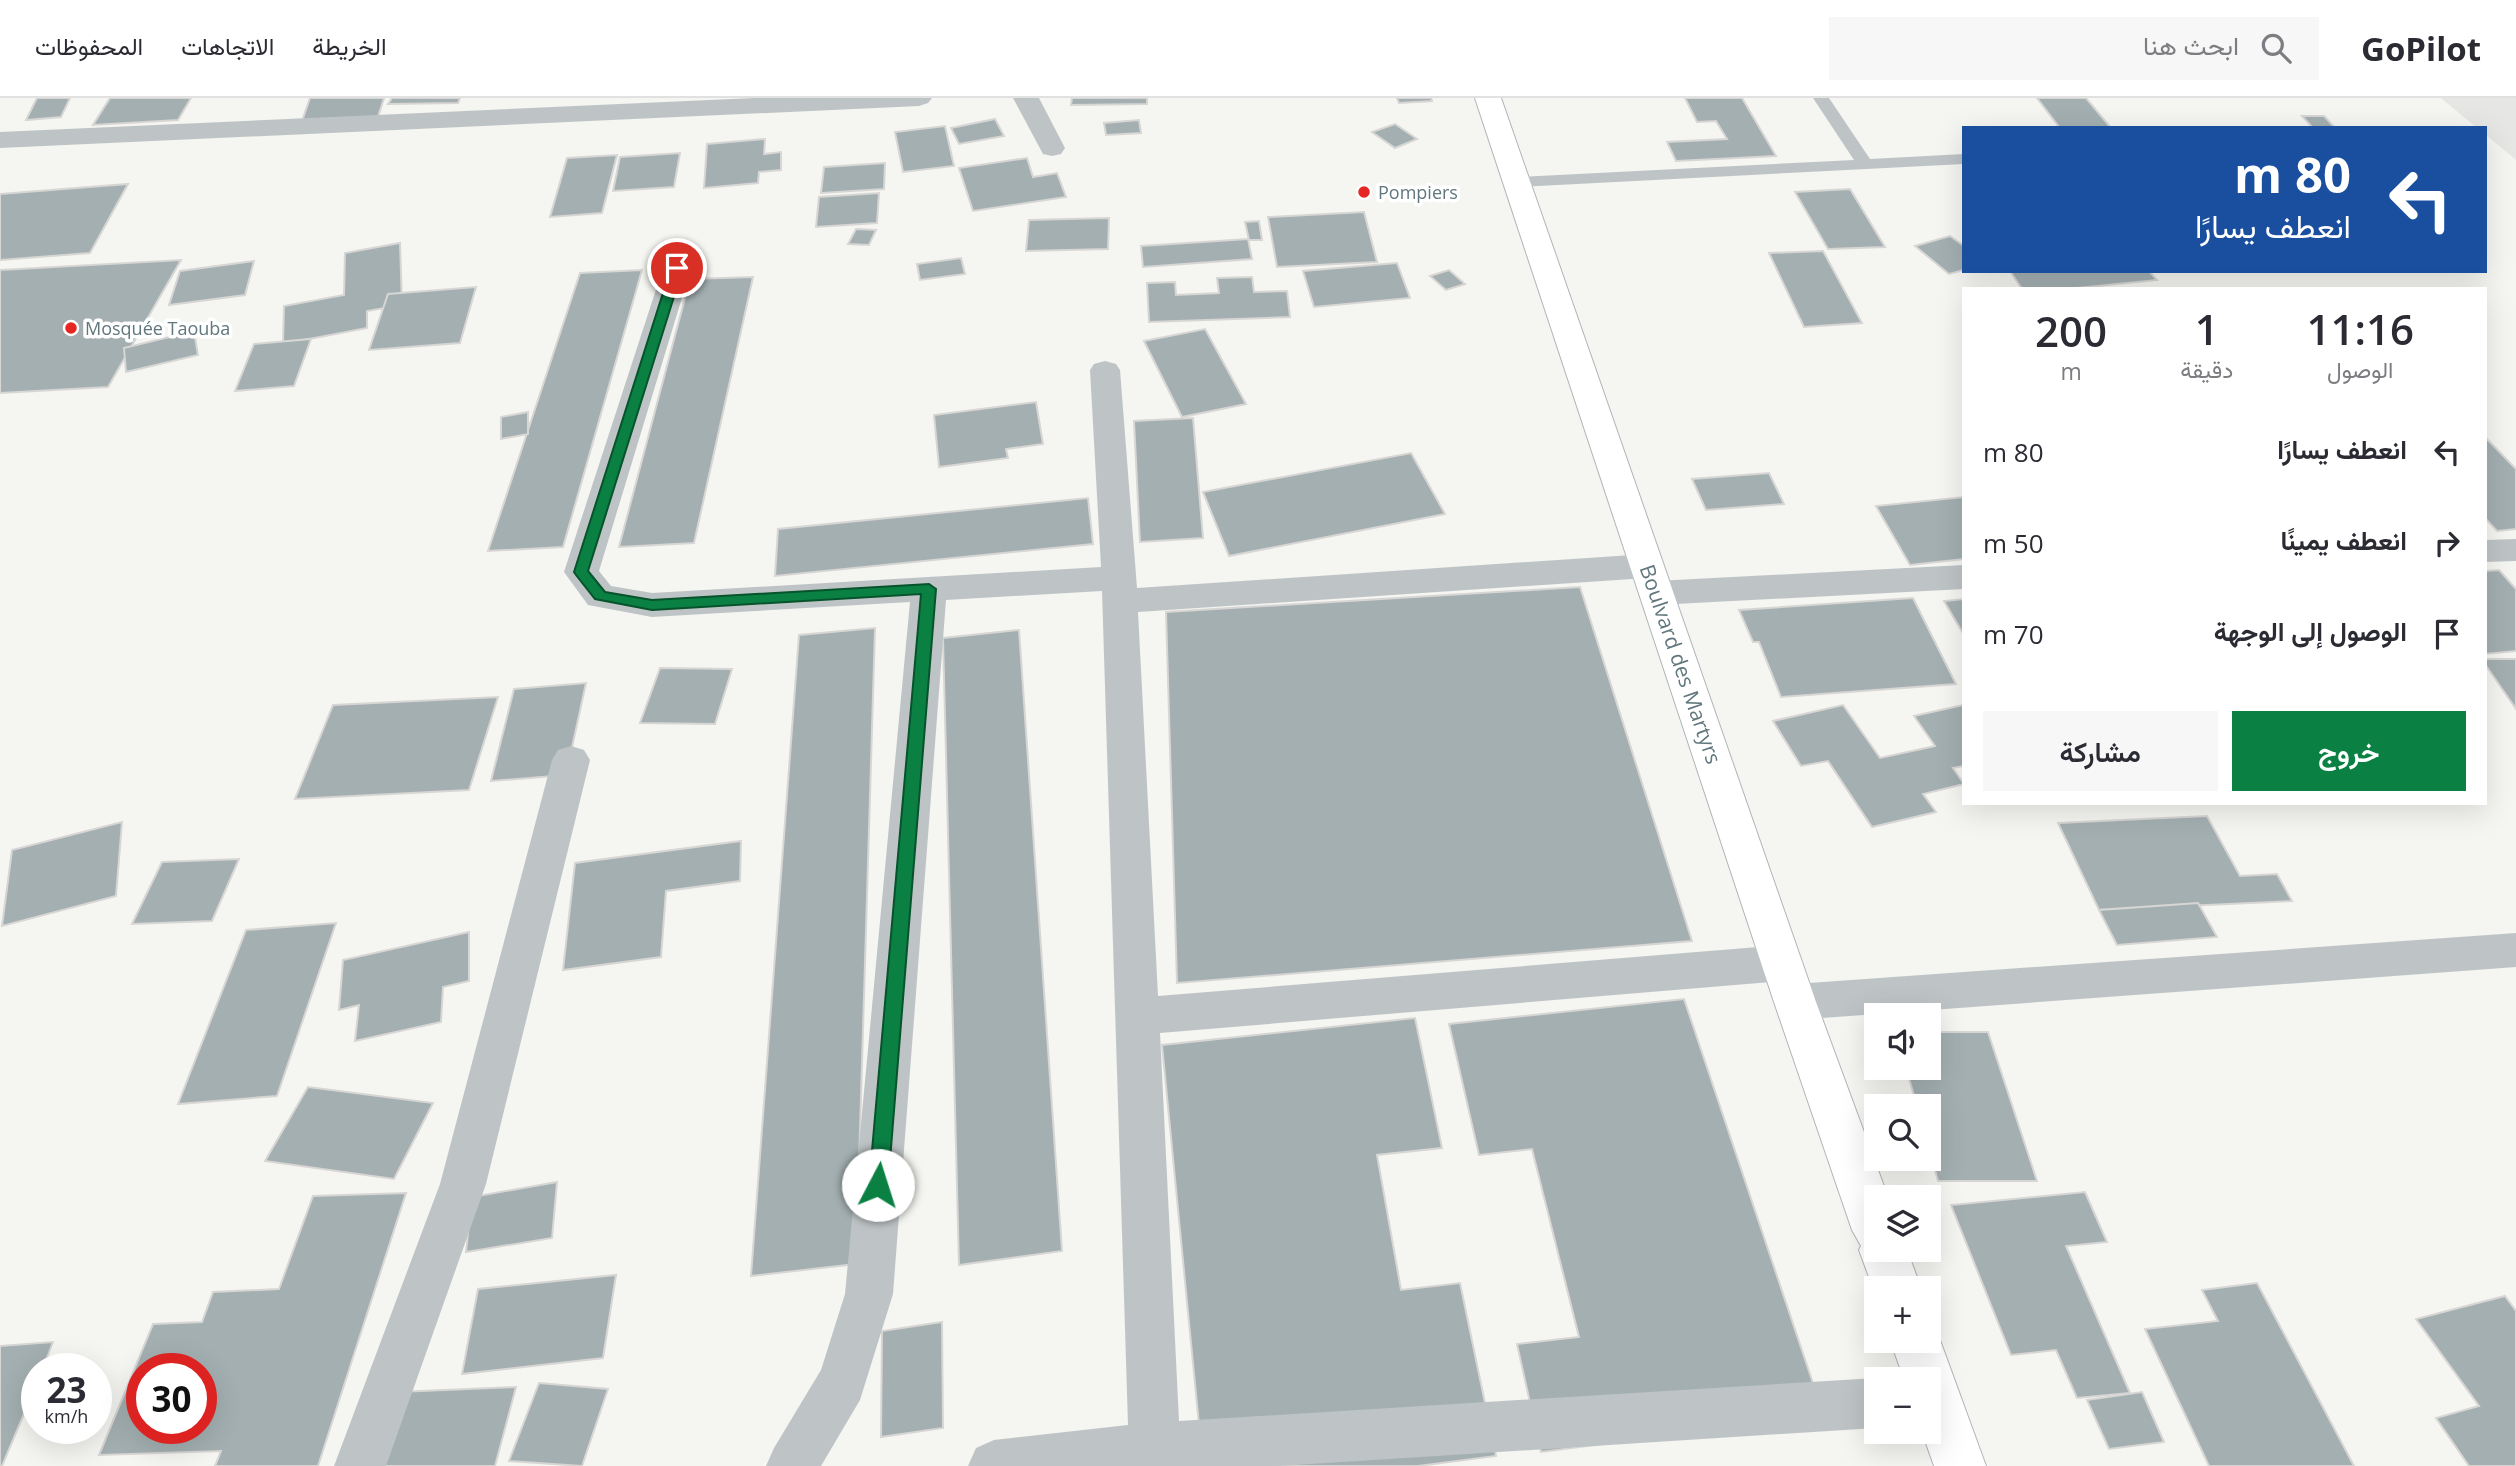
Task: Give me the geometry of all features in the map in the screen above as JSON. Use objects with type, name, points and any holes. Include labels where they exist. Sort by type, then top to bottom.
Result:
[{"type":"street","points":[[0,140],[919,98]]},
{"type":"street","points":[[1027,98],[1052,148]]},
{"type":"street","name":"Boulvard des Martyrs","points":[[1488,98],[1795,1002],[1864,1196]]},
{"type":"street","points":[[677,268],[581,572],[600,596],[652,605],[929,589],[1119,589],[1962,577]]},
{"type":"street","points":[[1105,370],[1119,589],[1155,1448]]},
{"type":"street","points":[[2487,551],[2516,550]]},
{"type":"street","points":[[792,1466],[842,1382],[869,1294],[929,589]]},
{"type":"street","points":[[360,1466],[463,1184],[571,760]]},
{"type":"street","points":[[1795,1002],[2516,950]]},
{"type":"street","points":[[1137,1016],[1782,963]]},
{"type":"street","points":[[994,1466],[1155,1448],[1864,1404]]},
{"type":"street","points":[[1941,1421],[1960,1466]]},
{"type":"lane","points":[[1821,98],[1865,164]]},
{"type":"lane","points":[[1517,182],[1962,159]]},
{"type":"shaded area","points":[[2441,98],[2516,98],[2516,160],[2487,136],[2487,126],[2475,126]]},
{"type":"building","points":[[37,98],[70,98],[61,117],[26,120]]},
{"type":"building","points":[[110,98],[191,98],[178,120],[93,125]]},
{"type":"building","points":[[310,98],[384,98],[377,120],[300,127]]},
{"type":"building","points":[[392,98],[460,98],[458,103],[388,104]]},
{"type":"building","points":[[1072,98],[1147,98],[1147,104],[1071,105]]},
{"type":"building","points":[[1397,98],[1431,98],[1432,101],[1399,103]]},
{"type":"building","points":[[1685,98],[1742,98],[1776,156],[1676,161],[1667,142],[1727,139],[1716,121],[1697,122]]},
{"type":"building","points":[[2037,98],[2086,98],[2109,126],[2058,126]]},
{"type":"building","points":[[2302,116],[2324,116],[2333,126],[2311,126]]},
{"type":"building","points":[[995,119],[1004,136],[959,144],[951,128]]},
{"type":"building","points":[[1139,120],[1141,133],[1106,135],[1104,123]]},
{"type":"building","points":[[1395,124],[1417,139],[1395,148],[1372,132]]},
{"type":"building","points":[[945,126],[954,166],[903,172],[895,132]]},
{"type":"building","points":[[765,139],[764,154],[781,152],[781,170],[759,172],[758,183],[704,188],[707,144]]},
{"type":"building","points":[[680,153],[674,187],[613,191],[620,157]]},
{"type":"building","points":[[617,155],[602,213],[550,217],[567,158]]},
{"type":"building","points":[[1027,158],[1033,177],[1057,173],[1066,197],[973,211],[959,168]]},
{"type":"building","points":[[885,163],[884,189],[821,193],[824,167]]},
{"type":"building","points":[[128,184],[90,253],[0,260],[0,194]]},
{"type":"building","points":[[1850,189],[1885,247],[1828,249],[1795,192]]},
{"type":"building","points":[[879,193],[877,223],[816,227],[819,197]]},
{"type":"building","points":[[1364,212],[1377,262],[1277,267],[1268,217]]},
{"type":"building","points":[[1109,218],[1108,249],[1026,251],[1029,220]]},
{"type":"building","points":[[1259,221],[1262,240],[1249,240],[1245,222]]},
{"type":"building","points":[[856,229],[876,230],[869,245],[848,244]]},
{"type":"building","points":[[1950,236],[1962,245],[1962,271],[1949,274],[1915,246]]},
{"type":"building","points":[[1248,239],[1252,259],[1143,267],[1141,246]]},
{"type":"building","points":[[400,243],[402,305],[367,311],[367,328],[283,344],[284,306],[344,295],[345,253]]},
{"type":"building","points":[[1823,251],[1862,323],[1804,327],[1769,253]]},
{"type":"building","points":[[961,258],[965,274],[920,280],[917,264]]},
{"type":"building","name":"Mosquée Taouba","points":[[181,260],[108,387],[0,393],[0,270]]},
{"type":"building","points":[[254,261],[245,295],[169,305],[180,271]]},
{"type":"building","points":[[1397,263],[1410,298],[1314,307],[1303,271]]},
{"type":"building","points":[[642,270],[563,547],[488,551],[580,273]]},
{"type":"building","points":[[1449,270],[1465,284],[1446,290],[1430,276]]},
{"type":"building","points":[[2011,273],[2151,273],[2157,280],[2087,287],[2021,287]]},
{"type":"building","points":[[753,277],[694,543],[619,547],[690,279]]},
{"type":"building","points":[[1252,277],[1254,292],[1287,291],[1290,317],[1149,322],[1147,283],[1175,282],[1176,295],[1219,293],[1217,278]]},
{"type":"building","points":[[476,287],[460,343],[369,350],[388,294]]},
{"type":"building","points":[[1205,329],[1246,404],[1182,417],[1144,341]]},
{"type":"building","points":[[194,331],[198,355],[126,372],[124,348]]},
{"type":"building","points":[[311,339],[294,386],[235,391],[254,344]]},
{"type":"building","points":[[1036,402],[1043,444],[1006,449],[1008,458],[939,467],[934,415]]},
{"type":"building","points":[[528,412],[528,434],[501,439],[501,417]]},
{"type":"building","points":[[1193,418],[1203,538],[1140,542],[1134,421]]},
{"type":"building","points":[[2487,439],[2516,469],[2516,529],[2497,531],[2487,520]]},
{"type":"building","points":[[1411,453],[1445,514],[1229,556],[1203,492]]},
{"type":"building","points":[[1769,473],[1784,504],[1706,510],[1692,479]]},
{"type":"building","points":[[1962,497],[1962,559],[1910,565],[1876,506]]},
{"type":"building","points":[[1088,498],[1093,544],[775,576],[778,529]]},
{"type":"building","points":[[2499,570],[2516,589],[2516,651],[2487,654],[2487,571]]},
{"type":"building","points":[[1580,587],[1692,941],[1177,983],[1166,612]]},
{"type":"building","points":[[1913,598],[1956,684],[1781,697],[1759,642],[1753,642],[1739,610]]},
{"type":"building","points":[[1962,599],[1962,632],[1944,601]]},
{"type":"building","points":[[875,628],[856,1264],[751,1276],[799,635]]},
{"type":"building","points":[[1019,630],[1062,1251],[959,1265],[943,638]]},
{"type":"building","points":[[2487,659],[2516,659],[2516,709],[2487,667]]},
{"type":"building","points":[[660,668],[732,669],[715,724],[640,723]]},
{"type":"building","points":[[586,683],[566,775],[491,781],[514,689]]},
{"type":"building","points":[[498,697],[469,790],[295,799],[333,705]]},
{"type":"building","points":[[1843,705],[1880,758],[1935,746],[1914,716],[1962,705],[1962,766],[1953,768],[1962,784],[1923,794],[1936,812],[1872,827],[1828,761],[1801,766],[1773,721]]},
{"type":"building","points":[[2207,816],[2240,876],[2277,874],[2292,901],[2099,910],[2058,823]]},
{"type":"building","points":[[122,822],[116,896],[2,926],[12,850]]},
{"type":"building","points":[[741,841],[740,881],[666,891],[661,957],[563,970],[575,863]]},
{"type":"building","points":[[239,859],[212,921],[132,924],[162,862]]},
{"type":"building","points":[[2198,903],[2217,937],[2117,945],[2099,910]]},
{"type":"building","points":[[336,923],[277,1096],[178,1104],[246,930]]},
{"type":"building","points":[[469,932],[469,981],[443,987],[441,1022],[355,1041],[359,1005],[339,1010],[343,960]]},
{"type":"building","points":[[1684,999],[1824,1416],[1541,1452],[1517,1344],[1579,1337],[1532,1149],[1479,1155],[1449,1024]]},
{"type":"building","points":[[1415,1018],[1442,1148],[1377,1155],[1401,1290],[1460,1283],[1496,1456],[1418,1466],[1203,1466],[1162,1045]]},
{"type":"building","points":[[1941,1032],[1988,1032],[2037,1181],[1938,1181],[1935,1171],[1941,1171],[1941,1094],[1914,1094],[1909,1080],[1941,1080]]},
{"type":"building","points":[[308,1087],[433,1103],[394,1179],[265,1161]]},
{"type":"building","points":[[557,1182],[552,1238],[466,1252],[472,1197]]},
{"type":"building","points":[[2085,1192],[2107,1242],[2066,1246],[2130,1393],[2077,1398],[2056,1350],[2011,1355],[1951,1205]]},
{"type":"building","points":[[406,1193],[318,1466],[215,1466],[221,1451],[99,1455],[104,1444],[112,1444],[112,1423],[126,1390],[126,1444],[217,1444],[217,1353],[141,1353],[153,1324],[202,1322],[213,1292],[279,1289],[313,1196]]},
{"type":"building","points":[[616,1275],[603,1358],[462,1374],[478,1289]]},
{"type":"building","points":[[2257,1283],[2354,1466],[2209,1466],[2145,1329],[2218,1321],[2202,1290]]},
{"type":"building","points":[[2505,1296],[2516,1311],[2516,1466],[2469,1466],[2436,1418],[2479,1406],[2416,1319]]},
{"type":"building","points":[[942,1322],[943,1428],[881,1437],[882,1331]]},
{"type":"building","points":[[53,1342],[49,1353],[21,1353],[21,1421],[2,1466],[0,1466],[0,1346]]},
{"type":"building","points":[[539,1383],[608,1389],[582,1466],[509,1461]]},
{"type":"building","points":[[516,1387],[495,1466],[375,1466],[397,1392]]},
{"type":"building","points":[[2142,1392],[2164,1442],[2109,1449],[2087,1400]]},
{"type":"place","name":"Pompiers","points":[[1364,192]]},
{"type":"place","name":"Mosquée Taouba","points":[[71,328]]},
{"type":"route","points":[[677,268],[581,572],[600,596],[652,605],[929,589],[878,1185]]}]
